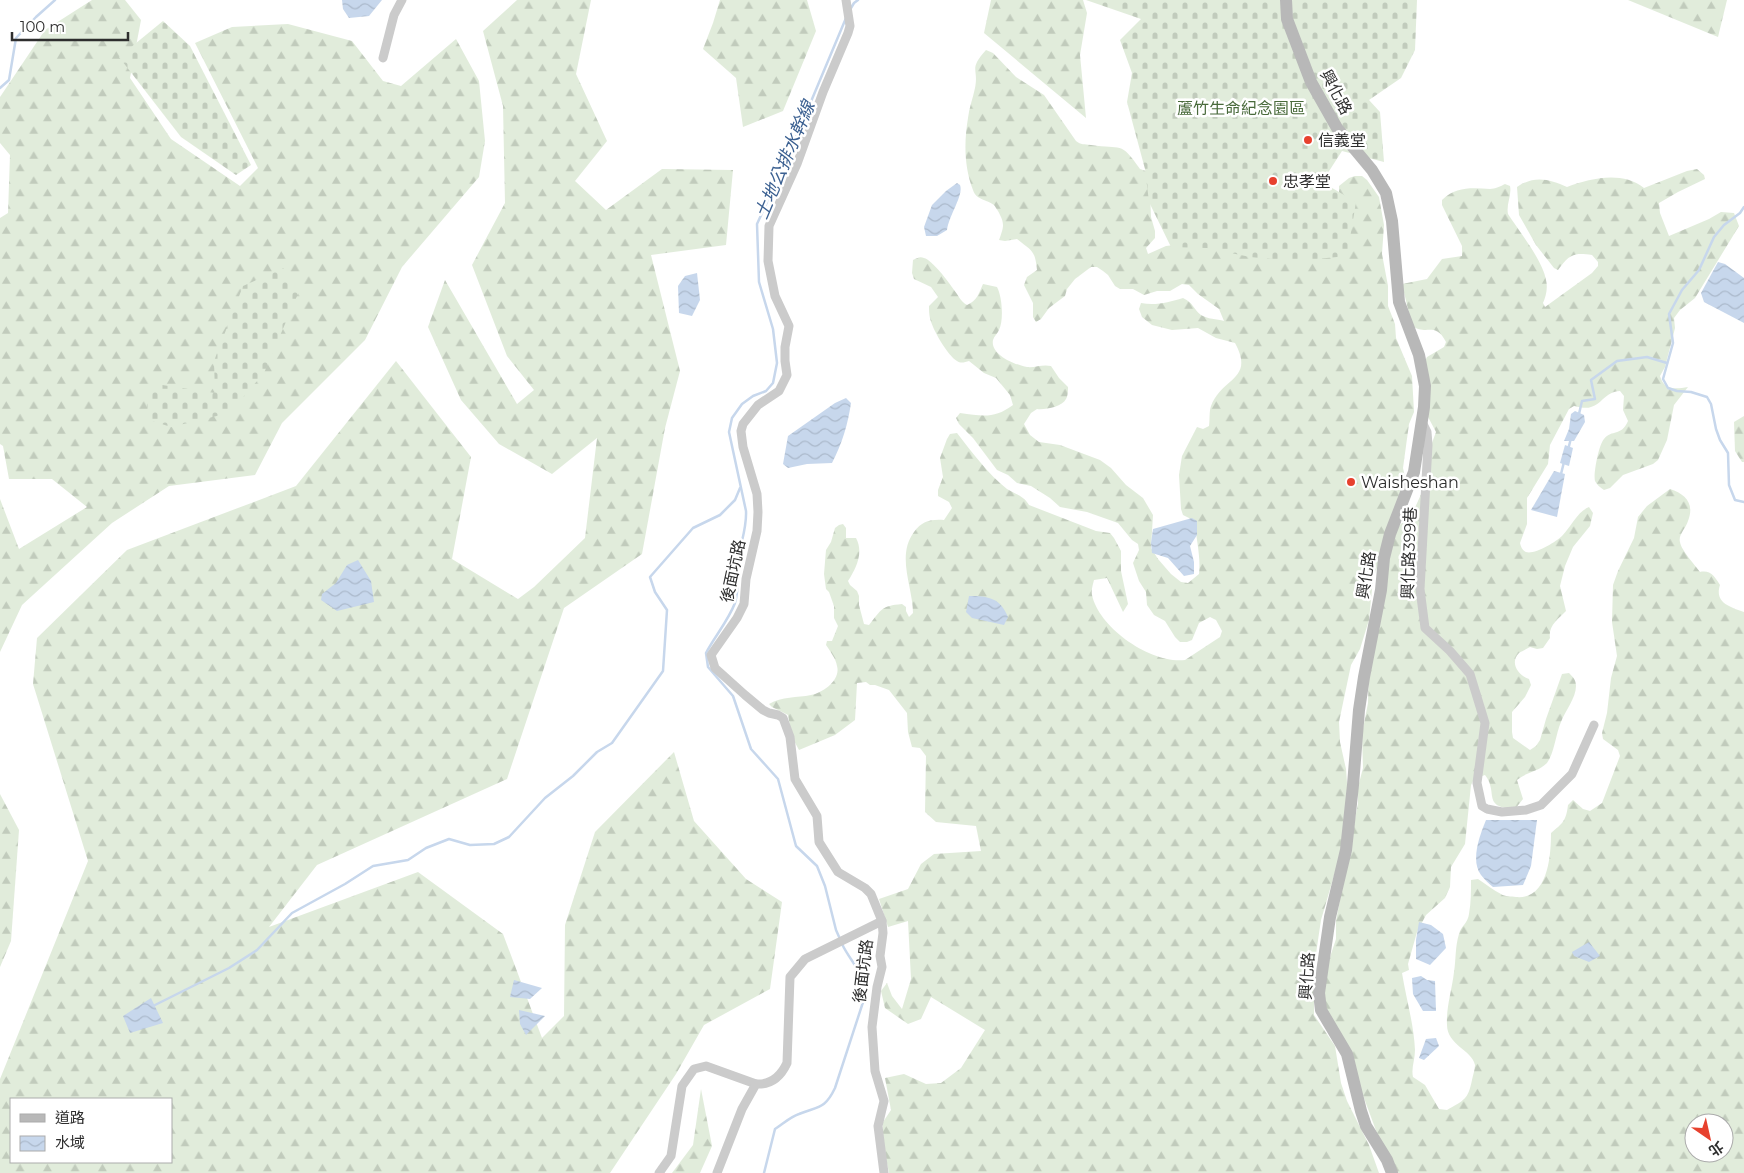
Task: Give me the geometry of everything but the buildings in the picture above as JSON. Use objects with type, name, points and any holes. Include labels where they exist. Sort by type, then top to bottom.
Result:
[{"type":"street","points":[[383,58],[394,15],[402,0]]},
{"type":"street","name":"興化路","points":[[1286,0],[1287,19],[1310,82],[1337,128],[1372,170],[1386,193],[1392,221],[1399,302],[1419,355],[1424,375],[1424,407],[1414,472],[1390,534],[1384,558],[1381,590],[1359,710],[1347,842],[1330,917],[1319,993],[1321,1010],[1346,1054],[1366,1126],[1387,1160],[1392,1173]]},
{"type":"street","name":"後面坑路","points":[[846,4],[850,22],[848,33],[796,164],[769,226],[768,261],[775,296],[789,326],[785,347],[787,375],[778,391],[758,405],[743,424],[741,431],[743,447],[757,494],[757,531],[746,579],[744,604],[737,618],[711,655],[715,668],[745,695],[763,710],[784,718],[790,737],[795,779],[817,816],[818,842],[838,872],[865,888],[871,894],[882,921],[883,933],[880,956],[882,967],[876,987],[872,1027],[875,1071],[884,1101],[878,1126],[884,1173]]},
{"type":"street","name":"興化路399巷","points":[[1422,422],[1427,432],[1428,445],[1420,589],[1425,628],[1450,651],[1470,674],[1486,724],[1477,783],[1482,806],[1502,812],[1526,810],[1541,805],[1572,774],[1594,725]]},
{"type":"street","points":[[659,1173],[671,1156],[682,1086],[694,1069],[706,1066],[756,1084],[766,1085],[781,1075],[787,1062],[790,977],[805,958],[882,921]]},
{"type":"street","points":[[717,1173],[742,1109],[756,1084]]},
{"type":"green space","points":[[92,0],[125,0],[141,20],[130,78],[171,139],[240,186],[258,168],[195,43],[232,27],[288,24],[352,41],[383,81],[401,86],[456,39],[479,81],[485,141],[479,177],[402,267],[365,340],[282,423],[255,475],[169,486],[112,523],[22,605],[0,652],[0,499],[19,549],[87,507],[52,479],[9,479],[3,446],[0,444],[0,218],[8,213],[10,155],[0,143],[0,97],[45,30]]},
{"type":"green space","points":[[517,0],[591,0],[576,74],[607,141],[575,181],[606,210],[662,169],[733,170],[726,245],[651,255],[680,371],[665,428],[642,554],[564,608],[507,779],[317,865],[269,927],[418,872],[503,934],[542,1038],[564,1016],[565,925],[595,832],[674,752],[694,821],[746,879],[782,902],[770,989],[704,1025],[676,1074],[610,1173],[0,1173],[0,1079],[88,861],[33,684],[37,638],[127,550],[296,486],[396,361],[471,457],[452,559],[518,599],[534,587],[585,538],[597,438],[552,474],[499,444],[461,400],[428,327],[445,280],[517,404],[534,390],[507,356],[472,265],[505,203],[503,106],[483,31]]},
{"type":"green space","points":[[720,0],[807,0],[816,31],[783,111],[743,127],[736,78],[703,49]]},
{"type":"green space","points":[[991,0],[1083,0],[1087,13],[1080,55],[1086,118],[984,33]]},
{"type":"green space","name":"蘆竹生命紀念園區","points":[[1086,0],[1417,0],[1415,50],[1401,78],[1369,100],[1380,112],[1384,162],[1342,151],[1322,182],[1356,202],[1347,256],[1296,261],[1250,257],[1207,248],[1171,247],[1149,202],[1145,169],[1127,102],[1132,73],[1120,40],[1141,19]]},
{"type":"green space","points":[[1628,0],[1727,0],[1718,37]]},
{"type":"green space","points":[[163,21],[190,46],[251,165],[236,175],[181,137],[119,57]]},
{"type":"green space","points":[[986,50],[993,53],[1016,77],[1044,95],[1076,141],[1083,144],[1120,148],[1128,154],[1140,169],[1146,171],[1150,193],[1151,217],[1155,231],[1155,238],[1146,248],[1148,254],[1166,246],[1207,241],[1339,193],[1339,186],[1355,176],[1362,176],[1367,180],[1379,197],[1384,225],[1382,254],[1388,286],[1388,306],[1395,324],[1396,338],[1412,376],[1414,412],[1409,424],[1403,468],[1405,477],[1403,487],[1373,579],[1369,620],[1360,649],[1351,665],[1339,722],[1348,796],[1340,855],[1321,920],[1314,967],[1314,1015],[1335,1046],[1341,1083],[1347,1101],[1369,1145],[1379,1173],[889,1173],[882,1138],[883,1122],[891,1110],[885,1078],[904,1074],[926,1084],[941,1083],[961,1068],[985,1030],[931,997],[921,1019],[908,1024],[885,1008],[881,991],[887,983],[892,996],[902,1009],[911,979],[908,921],[888,927],[879,899],[908,889],[921,864],[934,854],[981,851],[976,826],[936,822],[925,812],[926,756],[920,748],[912,747],[908,732],[907,713],[889,690],[870,685],[866,682],[857,683],[855,720],[835,735],[799,750],[792,737],[788,715],[769,704],[784,698],[806,696],[821,692],[834,681],[838,671],[833,655],[826,645],[827,641],[832,641],[838,626],[834,618],[834,606],[826,589],[824,574],[826,550],[831,542],[835,528],[843,524],[846,528],[846,538],[856,538],[858,544],[858,560],[848,581],[859,596],[859,605],[864,624],[869,625],[882,609],[895,605],[902,604],[906,607],[909,617],[913,613],[906,551],[909,541],[920,525],[931,520],[944,520],[952,508],[949,502],[938,496],[938,490],[943,477],[940,458],[950,434],[957,433],[994,477],[1007,489],[1022,497],[1029,505],[1096,531],[1110,533],[1121,551],[1121,571],[1128,604],[1123,612],[1107,578],[1094,580],[1092,595],[1105,620],[1128,641],[1142,650],[1157,656],[1172,660],[1185,660],[1220,637],[1222,631],[1216,620],[1210,617],[1199,623],[1192,640],[1180,642],[1165,621],[1154,615],[1147,605],[1146,592],[1139,581],[1133,563],[1139,550],[1138,544],[1132,540],[1118,523],[1087,512],[1060,507],[1031,486],[1017,483],[1008,475],[997,470],[956,418],[960,413],[988,415],[1000,413],[1013,405],[1010,395],[996,378],[984,373],[969,361],[962,363],[957,361],[949,354],[941,342],[931,323],[929,312],[929,306],[938,297],[931,287],[914,279],[912,273],[913,260],[923,257],[936,267],[967,305],[979,294],[983,284],[997,287],[1002,314],[1001,326],[993,340],[996,350],[1011,362],[1022,366],[1051,366],[1068,387],[1067,398],[1064,402],[1057,406],[1037,409],[1031,413],[1024,424],[1030,435],[1039,442],[1060,445],[1100,460],[1111,468],[1126,485],[1143,498],[1153,515],[1151,548],[1158,559],[1181,582],[1188,583],[1199,574],[1199,554],[1195,521],[1183,515],[1181,509],[1179,475],[1182,456],[1197,427],[1203,429],[1209,426],[1211,406],[1216,396],[1239,372],[1241,364],[1240,355],[1235,343],[1216,338],[1198,328],[1172,330],[1152,325],[1142,317],[1139,309],[1141,303],[1157,304],[1183,298],[1201,315],[1224,321],[1219,309],[1189,285],[1182,284],[1170,291],[1157,291],[1144,295],[1133,289],[1120,289],[1115,286],[1108,275],[1097,267],[1091,267],[1075,279],[1067,289],[1065,296],[1049,308],[1041,319],[1036,322],[1033,317],[1033,303],[1024,285],[1027,277],[1037,270],[1034,255],[1017,239],[999,240],[1003,225],[1000,215],[994,205],[979,198],[974,193],[968,172],[966,136],[976,81],[975,69],[977,62]]},
{"type":"green space","points":[[1697,169],[1704,175],[1705,179],[1659,203],[1660,213],[1669,236],[1721,212],[1734,213],[1739,226],[1695,298],[1680,310],[1674,318],[1675,328],[1665,367],[1660,376],[1667,387],[1688,387],[1674,405],[1667,440],[1658,460],[1653,464],[1623,475],[1610,488],[1604,490],[1595,481],[1598,453],[1602,442],[1610,434],[1622,429],[1628,421],[1623,410],[1624,396],[1620,391],[1607,396],[1591,407],[1574,406],[1569,409],[1550,445],[1548,464],[1527,498],[1527,524],[1520,543],[1522,548],[1526,552],[1534,552],[1545,547],[1562,536],[1585,509],[1589,507],[1593,513],[1590,526],[1573,547],[1565,566],[1560,586],[1566,611],[1552,626],[1550,638],[1543,648],[1530,647],[1519,653],[1516,657],[1515,665],[1517,669],[1529,679],[1531,685],[1525,697],[1512,712],[1513,738],[1530,750],[1536,746],[1540,740],[1562,674],[1569,673],[1573,677],[1576,691],[1561,722],[1547,763],[1517,780],[1523,799],[1515,809],[1505,808],[1494,802],[1489,782],[1485,775],[1474,779],[1471,785],[1465,844],[1451,867],[1450,887],[1445,898],[1426,915],[1417,932],[1408,964],[1409,970],[1402,973],[1412,1021],[1415,1050],[1412,1070],[1413,1077],[1425,1085],[1439,1109],[1447,1110],[1467,1096],[1475,1067],[1469,1055],[1451,1038],[1447,1025],[1447,1012],[1457,944],[1460,931],[1468,917],[1471,901],[1471,880],[1478,879],[1506,896],[1527,896],[1541,884],[1548,864],[1551,833],[1563,821],[1568,805],[1573,800],[1583,809],[1590,811],[1602,803],[1620,756],[1618,750],[1603,739],[1602,733],[1607,713],[1611,678],[1617,656],[1612,622],[1613,585],[1634,538],[1638,517],[1647,506],[1670,489],[1680,494],[1687,500],[1690,509],[1688,521],[1680,537],[1683,549],[1700,572],[1710,573],[1716,579],[1720,585],[1719,596],[1722,600],[1729,606],[1744,612],[1744,1173],[1397,1173],[1378,1136],[1354,1071],[1324,1003],[1325,972],[1336,939],[1336,921],[1358,803],[1358,787],[1363,768],[1362,734],[1368,703],[1369,663],[1394,531],[1413,512],[1423,490],[1429,451],[1436,432],[1427,415],[1425,361],[1427,357],[1444,347],[1446,342],[1434,330],[1422,330],[1412,326],[1402,284],[1427,279],[1442,259],[1462,256],[1462,246],[1442,205],[1442,200],[1447,195],[1459,190],[1471,188],[1492,189],[1505,184],[1510,186],[1508,214],[1536,255],[1544,272],[1547,286],[1543,303],[1545,307],[1592,273],[1598,266],[1598,262],[1592,255],[1576,254],[1565,261],[1558,270],[1554,268],[1536,245],[1519,215],[1517,187],[1523,183],[1536,180],[1548,180],[1567,187],[1597,179],[1617,178],[1626,179],[1644,188]]},
{"type":"green space","points":[[283,268],[300,289],[264,373],[229,413],[171,427],[146,419],[149,383],[215,393],[214,361],[243,286]]},
{"type":"green space","points":[[1744,416],[1744,462],[1742,462],[1735,451],[1734,422]]},
{"type":"green space","points":[[0,794],[19,830],[11,941],[0,967]]},
{"type":"green space","points":[[701,1089],[712,1146],[700,1173],[672,1173],[693,1145]]},
{"type":"water","points":[[342,0],[382,0],[369,16],[349,18],[343,9]]},
{"type":"water","points":[[957,183],[960,185],[960,194],[947,230],[937,236],[926,236],[924,227],[932,205]]},
{"type":"water","points":[[1718,262],[1725,264],[1744,278],[1744,323],[1704,302],[1701,293]]},
{"type":"water","points":[[697,273],[700,300],[692,316],[679,313],[678,286],[685,276]]},
{"type":"water","points":[[846,398],[851,403],[848,419],[842,441],[832,463],[807,464],[788,468],[783,464],[788,436],[835,403]]},
{"type":"water","points":[[1575,411],[1584,415],[1585,422],[1574,441],[1564,441],[1569,429],[1571,414]]},
{"type":"water","points":[[1565,445],[1573,448],[1569,466],[1560,463]]},
{"type":"water","points":[[1554,471],[1565,474],[1557,517],[1531,510]]},
{"type":"water","points":[[1192,518],[1197,521],[1197,535],[1190,546],[1194,562],[1194,574],[1184,576],[1168,558],[1152,553],[1151,543],[1153,529]]},
{"type":"water","points":[[358,560],[371,581],[374,602],[337,611],[321,600],[322,594],[336,583],[347,565]]},
{"type":"water","points":[[969,596],[993,599],[997,602],[1008,617],[1004,625],[972,618],[966,612]]},
{"type":"water","points":[[1486,820],[1537,820],[1531,866],[1523,885],[1493,887],[1481,875],[1476,862],[1476,855]]},
{"type":"water","points":[[1419,922],[1431,925],[1443,934],[1446,948],[1430,965],[1416,959],[1416,940]]},
{"type":"water","points":[[1589,942],[1600,956],[1589,962],[1574,956],[1572,952]]},
{"type":"water","points":[[1421,976],[1427,980],[1435,981],[1436,1011],[1423,1011],[1413,994],[1412,978]]},
{"type":"water","points":[[514,980],[542,988],[530,999],[510,997]]},
{"type":"water","points":[[151,998],[163,1023],[130,1033],[123,1016]]},
{"type":"water","points":[[519,1010],[545,1016],[526,1035],[520,1024]]},
{"type":"water","points":[[1436,1038],[1439,1046],[1424,1060],[1419,1058],[1426,1039]]},
{"type":"waterway","points":[[0,88],[9,80],[16,38],[55,0]]},
{"type":"waterway","name":"土地公排水幹線","points":[[851,8],[858,0]]},
{"type":"waterway","name":"土地公排水幹線","points":[[840,939],[825,886],[817,866],[796,846],[778,779],[751,749],[733,696],[708,667],[706,653],[735,603],[739,557],[745,525],[746,511],[729,432],[732,418],[742,404],[753,396],[766,391],[773,383],[777,363],[773,329],[759,282],[757,224],[789,154],[846,18]]},
{"type":"waterway","points":[[1744,207],[1714,237],[1699,270],[1682,290],[1669,314],[1673,343],[1663,379],[1668,388],[1707,397],[1711,404],[1720,440],[1728,453],[1729,485],[1735,500],[1744,502]]},
{"type":"waterway","points":[[1579,414],[1582,401],[1595,399],[1591,380],[1617,361],[1647,357],[1667,363]]},
{"type":"waterway","points":[[1568,450],[1571,438]]},
{"type":"waterway","points":[[1561,474],[1564,462]]},
{"type":"waterway","points":[[155,1005],[229,968],[257,950],[292,913],[345,884],[373,866],[408,860],[426,848],[449,839],[470,845],[494,844],[509,837],[545,798],[573,776],[597,752],[612,743],[663,671],[667,610],[655,592],[650,577],[693,528],[720,515],[735,500],[740,488]]},
{"type":"waterway","name":"土地公排水幹線","points":[[764,1173],[775,1129],[793,1117],[821,1106],[828,1100],[835,1088],[866,993],[863,980],[842,944]]},
{"type":"place","name":"信義堂","points":[[1308,140]]},
{"type":"place","name":"忠孝堂","points":[[1273,181]]},
{"type":"place","name":"Waisheshan","points":[[1351,482]]}]
